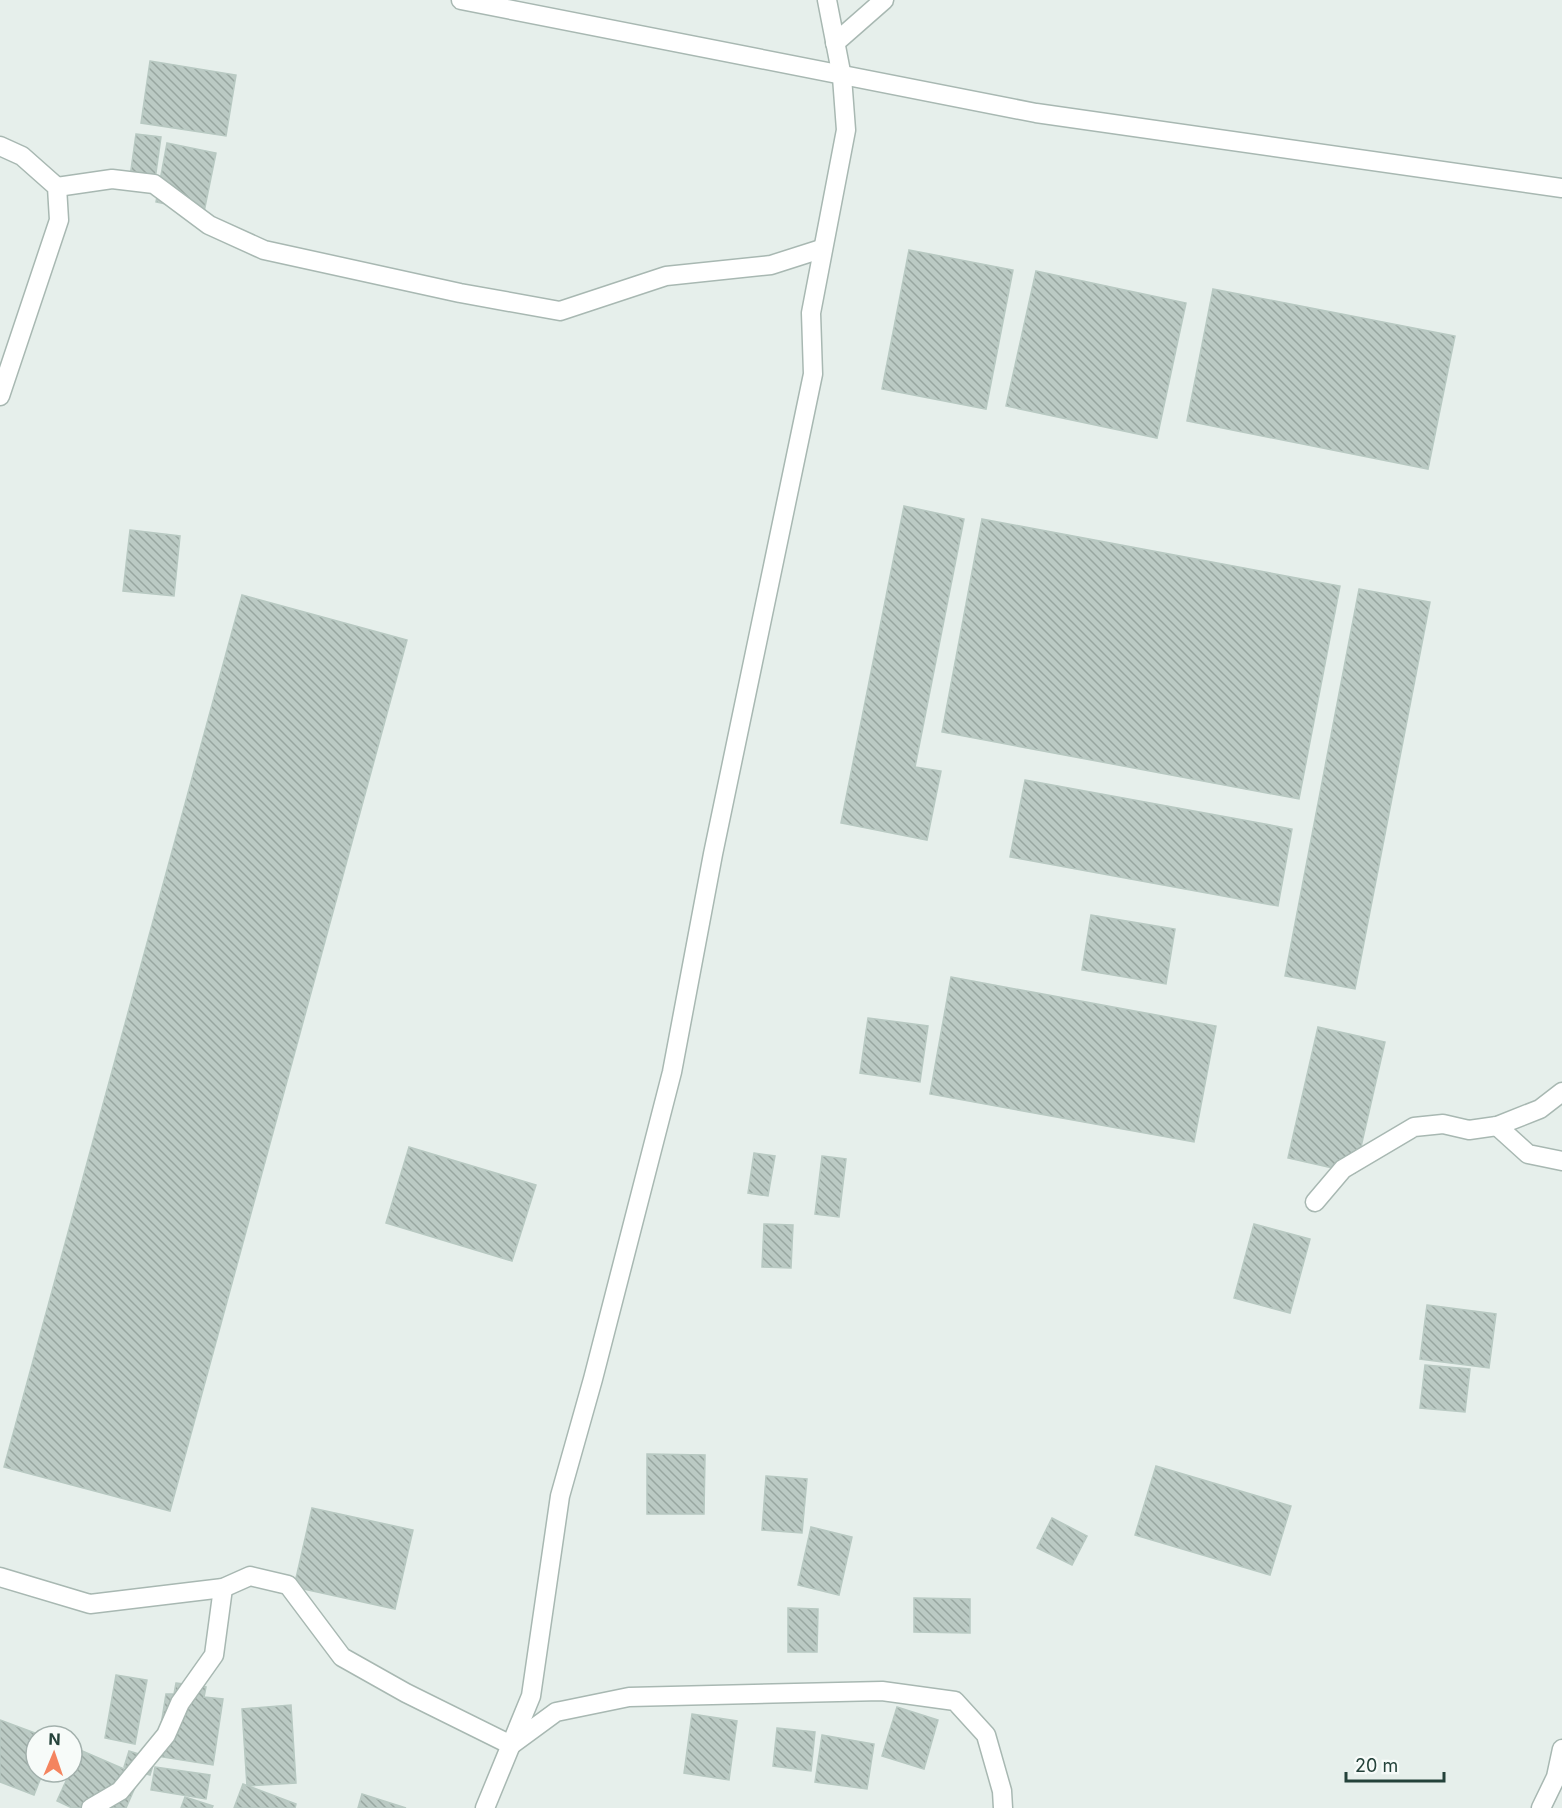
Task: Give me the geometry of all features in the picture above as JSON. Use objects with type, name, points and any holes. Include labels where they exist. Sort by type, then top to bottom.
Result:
[{"type":"street","points":[[461,0],[842,77],[1036,113],[1562,188]]},
{"type":"street","points":[[485,1808],[531,1696],[560,1496],[593,1379],[672,1072],[713,854],[813,374],[811,313],[846,130],[842,77],[827,0]]},
{"type":"street","points":[[835,43],[884,0]]},
{"type":"street","points":[[0,146],[22,156],[57,187],[59,220],[0,396]]},
{"type":"street","points":[[57,187],[112,179],[154,184],[209,225],[264,250],[460,293],[560,311],[666,276],[771,265],[822,249]]},
{"type":"street","points":[[1315,1202],[1342,1169],[1414,1127],[1443,1124],[1469,1130],[1497,1126],[1540,1109],[1562,1092]]},
{"type":"street","points":[[1497,1126],[1528,1154],[1562,1161]]},
{"type":"street","points":[[0,1577],[90,1604],[223,1588],[250,1576],[288,1585],[342,1657],[406,1693],[511,1745]]},
{"type":"street","points":[[91,1808],[120,1791],[166,1735],[180,1703],[214,1655],[223,1588]]},
{"type":"street","points":[[511,1745],[556,1712],[629,1697],[882,1691],[955,1701],[986,1735],[1002,1791],[1003,1808]]},
{"type":"street","points":[[1541,1808],[1556,1777],[1562,1749]]},
{"type":"building","points":[[150,61],[236,75],[226,136],[141,123]]},
{"type":"building","points":[[136,134],[161,137],[154,187],[129,184]]},
{"type":"building","points":[[167,143],[216,153],[204,212],[156,202]]},
{"type":"building","points":[[909,250],[1013,270],[986,409],[882,389]]},
{"type":"building","points":[[1036,271],[1186,303],[1157,438],[1006,406]]},
{"type":"building","points":[[1213,289],[1455,336],[1428,469],[1187,421]]},
{"type":"building","points":[[904,506],[964,519],[915,767],[941,771],[927,840],[841,823]]},
{"type":"building","points":[[982,519],[1340,586],[1299,799],[942,732]]},
{"type":"building","points":[[130,530],[180,536],[174,596],[123,591]]},
{"type":"building","points":[[1359,589],[1430,602],[1355,989],[1285,976]]},
{"type":"building","points":[[242,595],[407,640],[170,1511],[4,1467]]},
{"type":"building","points":[[1025,780],[1292,829],[1278,906],[1010,857]]},
{"type":"building","points":[[1091,915],[1175,929],[1166,984],[1082,970]]},
{"type":"building","points":[[951,977],[1216,1026],[1194,1142],[930,1094]]},
{"type":"building","points":[[868,1018],[928,1026],[920,1082],[860,1073]]},
{"type":"building","points":[[1318,1027],[1385,1042],[1355,1173],[1288,1158]]},
{"type":"building","points":[[409,1147],[536,1185],[512,1261],[386,1223]]},
{"type":"building","points":[[754,1153],[775,1156],[768,1196],[748,1193]]},
{"type":"building","points":[[822,1156],[846,1159],[839,1217],[815,1214]]},
{"type":"building","points":[[764,1224],[793,1225],[791,1268],[762,1267]]},
{"type":"building","points":[[1254,1224],[1310,1239],[1290,1313],[1234,1298]]},
{"type":"building","points":[[1427,1305],[1496,1314],[1489,1368],[1420,1359]]},
{"type":"building","points":[[1425,1365],[1470,1369],[1465,1412],[1420,1408]]},
{"type":"building","points":[[647,1454],[705,1455],[704,1514],[647,1514]]},
{"type":"building","points":[[1156,1466],[1291,1506],[1270,1575],[1135,1535]]},
{"type":"building","points":[[766,1476],[807,1479],[802,1533],[762,1530]]},
{"type":"building","points":[[312,1508],[413,1530],[395,1609],[294,1587]]},
{"type":"building","points":[[1052,1518],[1087,1536],[1072,1565],[1037,1548]]},
{"type":"building","points":[[811,1527],[852,1537],[839,1595],[798,1585]]},
{"type":"building","points":[[914,1598],[970,1599],[970,1633],[914,1632]]},
{"type":"building","points":[[788,1608],[818,1609],[817,1652],[788,1652]]},
{"type":"building","points":[[116,1675],[147,1680],[135,1744],[105,1738]]},
{"type":"building","points":[[176,1683],[206,1687],[204,1697],[223,1699],[213,1765],[156,1756],[166,1694],[174,1694]]},
{"type":"building","points":[[291,1705],[296,1783],[247,1786],[242,1709]]},
{"type":"building","points":[[897,1707],[938,1720],[924,1769],[882,1756]]},
{"type":"building","points":[[692,1714],[737,1721],[729,1780],[684,1773]]},
{"type":"building","points":[[0,1720],[24,1729],[24,1784],[38,1784],[34,1795],[0,1782]]},
{"type":"building","points":[[777,1728],[815,1732],[811,1771],[773,1766]]},
{"type":"building","points":[[822,1735],[874,1744],[867,1789],[815,1782]]},
{"type":"building","points":[[129,1751],[155,1759],[150,1775],[124,1767]]},
{"type":"building","points":[[84,1752],[140,1776],[126,1808],[72,1808],[57,1801],[65,1784],[84,1784]]},
{"type":"building","points":[[155,1767],[210,1775],[206,1799],[151,1790]]},
{"type":"building","points":[[243,1784],[296,1804],[295,1808],[234,1808]]},
{"type":"building","points":[[362,1794],[406,1808],[358,1808]]},
{"type":"building","points":[[185,1797],[213,1806],[212,1808],[181,1808]]}]
